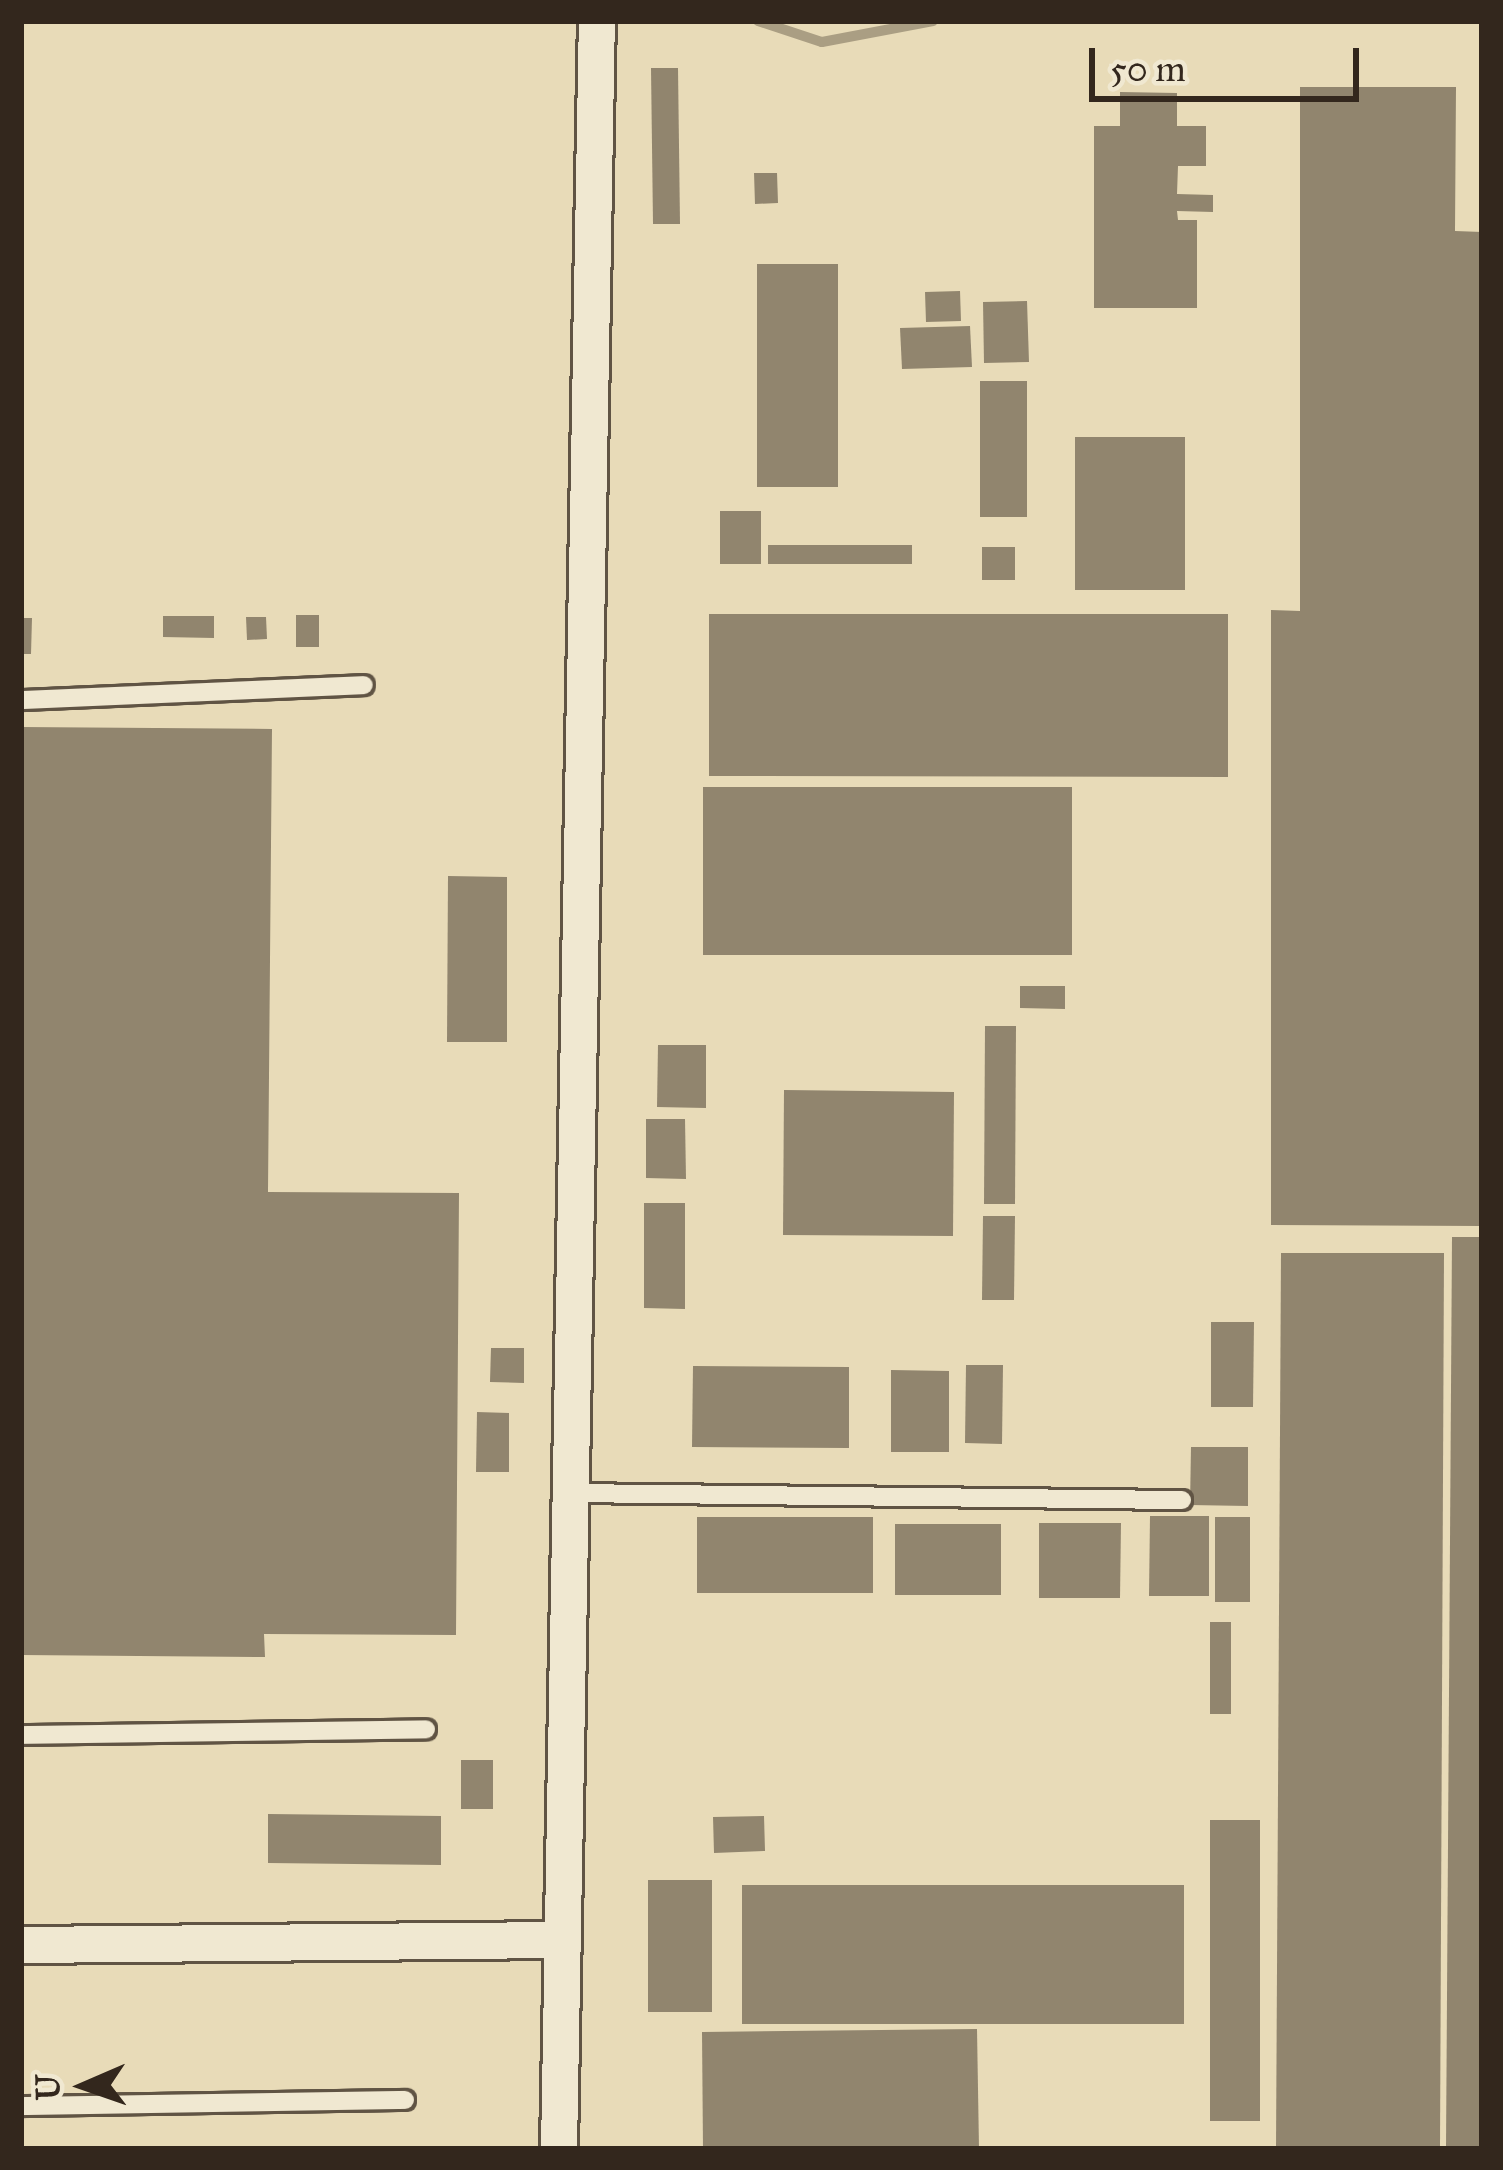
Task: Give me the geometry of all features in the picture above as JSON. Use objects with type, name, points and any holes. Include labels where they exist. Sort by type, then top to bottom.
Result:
[{"type":"street","points":[[559,2149],[559,1940],[597,21]]},
{"type":"street","points":[[21,1945],[559,1940]]},
{"type":"lane","points":[[21,700],[364,685]]},
{"type":"lane","points":[[570,1493],[1182,1500]]},
{"type":"lane","points":[[21,1735],[426,1729]]},
{"type":"lane","points":[[21,2106],[405,2100]]},
{"type":"building","points":[[651,68],[678,68],[680,224],[653,224]]},
{"type":"building","points":[[1300,87],[1456,87],[1455,231],[1482,232],[1482,1226],[1271,1225],[1271,610],[1300,611]]},
{"type":"building","points":[[1120,92],[1177,93],[1177,126],[1206,126],[1206,166],[1178,166],[1177,194],[1213,195],[1213,212],[1177,211],[1178,220],[1197,220],[1197,308],[1094,308],[1094,126],[1120,126]]},
{"type":"building","points":[[754,173],[777,173],[778,203],[755,204]]},
{"type":"building","points":[[757,264],[838,264],[838,487],[757,487]]},
{"type":"building","points":[[960,291],[961,321],[926,322],[925,292]]},
{"type":"building","points":[[1027,301],[1029,362],[984,363],[983,302]]},
{"type":"building","points":[[970,326],[972,367],[902,369],[900,328]]},
{"type":"building","points":[[980,381],[1027,381],[1027,517],[980,517]]},
{"type":"building","points":[[1075,437],[1185,437],[1185,590],[1075,590]]},
{"type":"building","points":[[720,511],[761,511],[761,564],[720,564]]},
{"type":"building","points":[[768,545],[912,545],[912,564],[768,564]]},
{"type":"building","points":[[982,547],[1015,547],[1015,580],[982,580]]},
{"type":"building","points":[[709,614],[1228,614],[1228,777],[709,776]]},
{"type":"building","points":[[296,615],[319,615],[319,647],[296,647]]},
{"type":"building","points":[[163,616],[214,616],[214,638],[163,637]]},
{"type":"building","points":[[246,617],[266,617],[267,639],[247,640]]},
{"type":"building","points":[[21,618],[32,618],[31,654],[21,654]]},
{"type":"building","points":[[21,727],[272,729],[268,1192],[459,1193],[456,1635],[264,1634],[265,1657],[21,1655]]},
{"type":"building","points":[[703,787],[1072,787],[1072,955],[703,955]]},
{"type":"building","points":[[448,876],[507,877],[507,1042],[447,1042]]},
{"type":"building","points":[[1020,986],[1065,986],[1065,1009],[1020,1008]]},
{"type":"building","points":[[985,1026],[1016,1026],[1015,1204],[984,1204]]},
{"type":"building","points":[[658,1045],[706,1045],[706,1108],[657,1107]]},
{"type":"building","points":[[784,1090],[954,1092],[953,1236],[783,1235]]},
{"type":"building","points":[[646,1119],[685,1119],[686,1179],[646,1178]]},
{"type":"building","points":[[644,1203],[685,1203],[685,1309],[644,1308]]},
{"type":"building","points":[[983,1216],[1015,1216],[1014,1300],[982,1300]]},
{"type":"building","points":[[1452,1237],[1482,1237],[1482,2149],[1446,2149]]},
{"type":"building","points":[[1281,1253],[1444,1253],[1440,2149],[1276,2149]]},
{"type":"building","points":[[1211,1322],[1254,1322],[1253,1407],[1211,1407]]},
{"type":"building","points":[[491,1348],[524,1348],[524,1383],[490,1382]]},
{"type":"building","points":[[966,1365],[1003,1365],[1002,1444],[965,1443]]},
{"type":"building","points":[[693,1366],[849,1367],[849,1448],[692,1447]]},
{"type":"building","points":[[891,1370],[949,1371],[949,1452],[891,1452]]},
{"type":"building","points":[[477,1412],[509,1413],[509,1472],[476,1472]]},
{"type":"building","points":[[1191,1447],[1248,1447],[1248,1506],[1190,1505]]},
{"type":"building","points":[[1150,1516],[1209,1516],[1209,1596],[1149,1596]]},
{"type":"building","points":[[697,1517],[873,1517],[873,1593],[697,1593]]},
{"type":"building","points":[[1215,1517],[1250,1517],[1250,1602],[1215,1602]]},
{"type":"building","points":[[1039,1523],[1121,1523],[1120,1598],[1039,1598]]},
{"type":"building","points":[[895,1524],[1001,1524],[1001,1595],[895,1595]]},
{"type":"building","points":[[1210,1622],[1231,1622],[1231,1714],[1210,1714]]},
{"type":"building","points":[[461,1760],[493,1760],[493,1809],[461,1809]]},
{"type":"building","points":[[268,1814],[441,1816],[441,1865],[268,1863]]},
{"type":"building","points":[[764,1816],[765,1851],[714,1853],[713,1817]]},
{"type":"building","points":[[1210,1820],[1260,1820],[1260,2121],[1210,2121]]},
{"type":"building","points":[[648,1880],[712,1880],[712,2012],[648,2012]]},
{"type":"building","points":[[742,1885],[1184,1885],[1184,2024],[742,2024]]},
{"type":"building","points":[[977,2029],[979,2149],[703,2149],[702,2032]]},
{"type":"waterway","points":[[758,21],[822,42],[933,21]]}]
